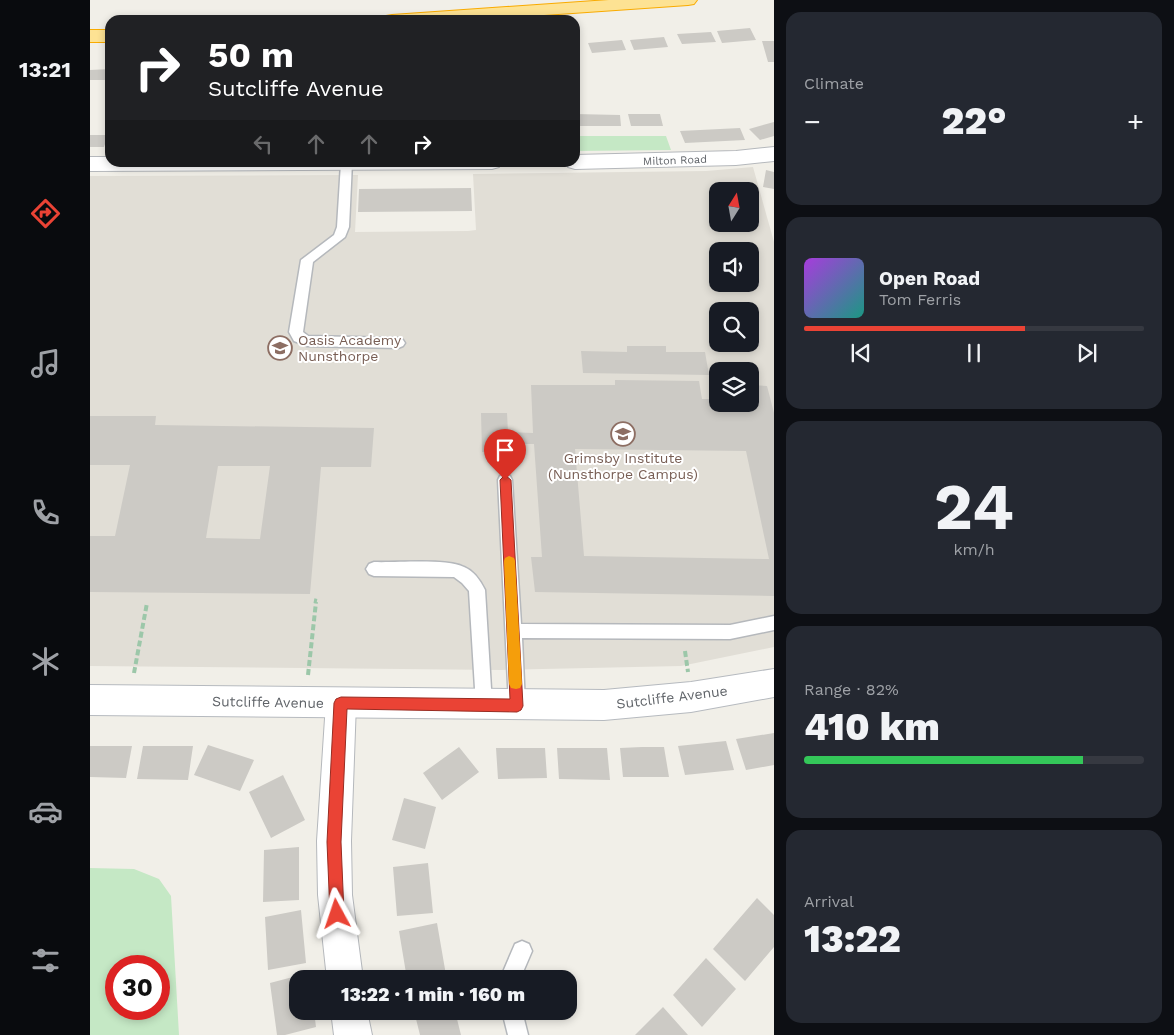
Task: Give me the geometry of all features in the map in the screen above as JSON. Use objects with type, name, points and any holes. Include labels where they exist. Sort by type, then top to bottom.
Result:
[{"type":"highway","points":[[466,15],[688,0]]},
{"type":"highway","points":[[90,36],[105,36]]},
{"type":"street","name":"Milton Road","points":[[580,162],[736,158],[774,154]]},
{"type":"street","points":[[90,164],[105,164]]},
{"type":"street","name":"Sutcliffe Avenue","points":[[90,700],[517,706],[604,705],[691,697],[774,683]]},
{"type":"street","points":[[341,703],[334,842],[335,895],[344,970]]},
{"type":"street","points":[[350,1020],[353,1035]]},
{"type":"lane","points":[[347,167],[343,227],[339,237],[308,260],[296,332],[299,338],[306,341],[398,343]]},
{"type":"lane","points":[[505,480],[517,706]]},
{"type":"lane","points":[[374,569],[455,570],[463,573],[472,581],[477,590],[484,705]]},
{"type":"lane","points":[[513,631],[730,632],[774,623]]},
{"type":"lane","points":[[514,970],[522,951]]},
{"type":"lane","points":[[514,1020],[518,1035]]},
{"type":"path","points":[[306,703],[316,598]]},
{"type":"path","points":[[129,700],[147,603]]},
{"type":"shaded area","points":[[753,167],[757,182],[709,182],[709,232],[759,232],[759,188],[774,242],[774,647],[681,666],[501,670],[90,666],[90,176],[358,175],[355,232],[476,230],[473,174],[706,171]]},
{"type":"green space","points":[[580,136],[666,136],[671,150],[580,151]]},
{"type":"green space","points":[[90,868],[134,869],[159,879],[171,896],[179,1035],[90,1035]]},
{"type":"building","points":[[750,28],[756,40],[722,43],[717,31]]},
{"type":"building","points":[[711,32],[716,42],[682,44],[677,34]]},
{"type":"building","points":[[664,37],[668,47],[634,50],[630,40]]},
{"type":"building","points":[[622,40],[626,50],[592,53],[588,43]]},
{"type":"building","points":[[762,41],[774,41],[774,62],[768,62]]},
{"type":"building","points":[[105,69],[105,80],[90,80],[90,70]]},
{"type":"building","points":[[580,114],[620,115],[621,126],[580,126]]},
{"type":"building","points":[[628,114],[660,114],[663,126],[631,126]]},
{"type":"building","points":[[774,122],[774,136],[760,140],[749,129]]},
{"type":"building","points":[[740,128],[745,140],[685,143],[680,131]]},
{"type":"building","points":[[90,135],[105,135],[104,147],[90,147]]},
{"type":"building","points":[[766,170],[774,172],[774,189],[763,187]]},
{"type":"building","points":[[471,188],[472,211],[358,212],[359,189]]},
{"type":"building","points":[[627,346],[666,346],[666,352],[705,352],[709,375],[583,373],[581,351],[627,352]]},
{"type":"building","points":[[615,380],[699,381],[702,399],[709,399],[709,412],[759,412],[759,386],[767,386],[774,413],[774,596],[535,592],[531,557],[542,557],[534,444],[509,444],[509,453],[482,452],[481,413],[507,413],[508,432],[533,433],[531,385],[615,385]],"holes":[[[575,449],[746,451],[769,559],[584,556]]]},
{"type":"building","points":[[90,416],[156,416],[155,425],[374,428],[371,467],[321,467],[310,594],[90,592],[90,536],[115,536],[130,465],[90,465]],"holes":[[[218,466],[270,466],[260,539],[206,538]]]},
{"type":"building","points":[[774,733],[774,765],[746,770],[736,739]]},
{"type":"building","points":[[726,741],[734,770],[685,775],[678,746]]},
{"type":"building","points":[[208,745],[254,760],[240,791],[194,775]]},
{"type":"building","points":[[90,746],[132,746],[126,778],[90,777]]},
{"type":"building","points":[[143,746],[193,746],[188,780],[137,779]]},
{"type":"building","points":[[459,747],[479,772],[442,800],[423,773]]},
{"type":"building","points":[[664,747],[669,777],[623,777],[620,748]]},
{"type":"building","points":[[496,748],[545,748],[547,778],[498,779]]},
{"type":"building","points":[[557,748],[607,748],[610,780],[559,779]]},
{"type":"building","points":[[283,775],[305,820],[271,838],[249,792]]},
{"type":"building","points":[[404,798],[436,807],[425,849],[392,840]]},
{"type":"building","points":[[299,847],[299,900],[263,902],[264,850]]},
{"type":"building","points":[[428,863],[433,913],[397,916],[393,867]]},
{"type":"building","points":[[757,898],[774,915],[774,947],[745,981],[713,949]]},
{"type":"building","points":[[301,910],[306,963],[268,970],[265,917]]},
{"type":"building","points":[[437,923],[445,970],[406,970],[399,931]]},
{"type":"building","points":[[706,958],[736,989],[702,1027],[673,995]]},
{"type":"building","points":[[289,978],[289,1020],[315,1020],[316,1027],[285,1035],[277,1035],[270,983]]},
{"type":"building","points":[[663,1007],[688,1035],[635,1035]]},
{"type":"building","points":[[416,1020],[457,1020],[461,1035],[420,1035]]},
{"type":"slow traffic","points":[[509,561],[516,684]]},
{"type":"place","name":"Oasis Academy Nunsthorpe","points":[[280,348]]},
{"type":"place","name":"Grimsby Institute (Nunsthorpe Campus)","points":[[623,434]]},
{"type":"route","points":[[337,914],[334,842],[341,703],[517,706],[505,480]]}]
